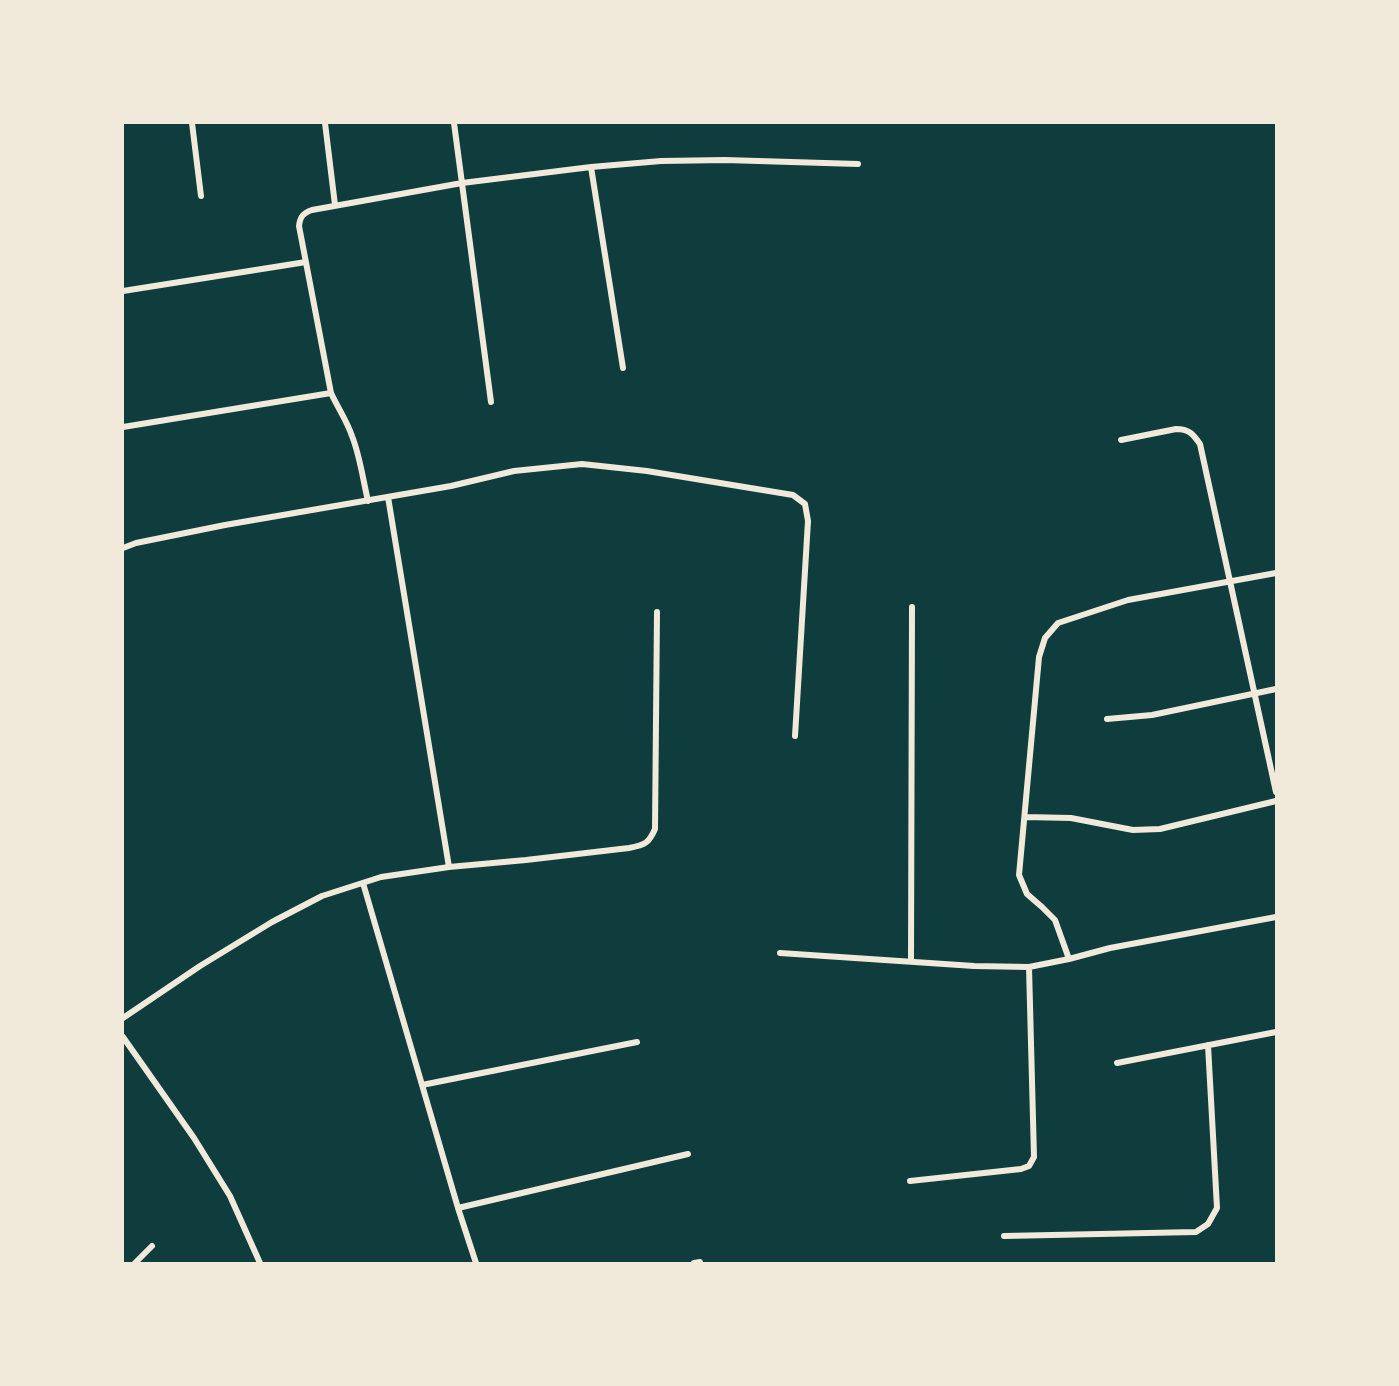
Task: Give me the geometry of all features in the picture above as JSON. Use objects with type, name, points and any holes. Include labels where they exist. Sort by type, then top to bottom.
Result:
[{"type":"street","points":[[192,123],[201,196]]},
{"type":"street","points":[[325,123],[335,206]]},
{"type":"street","points":[[454,123],[491,402]]},
{"type":"street","points":[[368,501],[353,439],[331,393],[299,226],[300,218],[305,213],[462,183],[591,167],[661,161],[725,160],[858,164]]},
{"type":"street","points":[[591,167],[623,368]]},
{"type":"street","points":[[123,291],[306,262]]},
{"type":"street","points":[[123,427],[331,393]]},
{"type":"street","points":[[1121,440],[1184,429],[1193,434],[1200,444],[1276,792]]},
{"type":"street","points":[[123,548],[136,543],[225,525],[451,486],[514,471],[582,464],[647,471],[793,495],[804,504],[808,521],[795,736]]},
{"type":"street","points":[[388,497],[450,867]]},
{"type":"street","points":[[1069,959],[1054,920],[1027,894],[1019,875],[1039,657],[1045,638],[1058,623],[1128,600],[1276,573]]},
{"type":"street","points":[[911,962],[912,607]]},
{"type":"street","points":[[123,1018],[200,966],[272,922],[322,896],[381,877],[450,867],[629,848],[642,846],[650,840],[655,829],[657,612]]},
{"type":"street","points":[[1107,718],[1152,715],[1276,689]]},
{"type":"street","points":[[1025,817],[1071,818],[1133,830],[1160,829],[1276,801]]},
{"type":"street","points":[[363,883],[476,1263]]},
{"type":"street","points":[[780,953],[974,966],[1029,967],[1110,948],[1276,917]]},
{"type":"street","points":[[910,1181],[1021,1169],[1029,1166],[1034,1157],[1029,967]]},
{"type":"street","points":[[1117,1063],[1276,1032]]},
{"type":"street","points":[[123,1037],[194,1138],[230,1196],[260,1263]]},
{"type":"street","points":[[422,1084],[637,1042]]},
{"type":"street","points":[[1004,1236],[1196,1232],[1208,1224],[1217,1208],[1208,1045]]},
{"type":"street","points":[[458,1208],[688,1154]]},
{"type":"street","points":[[135,1263],[152,1246]]}]
